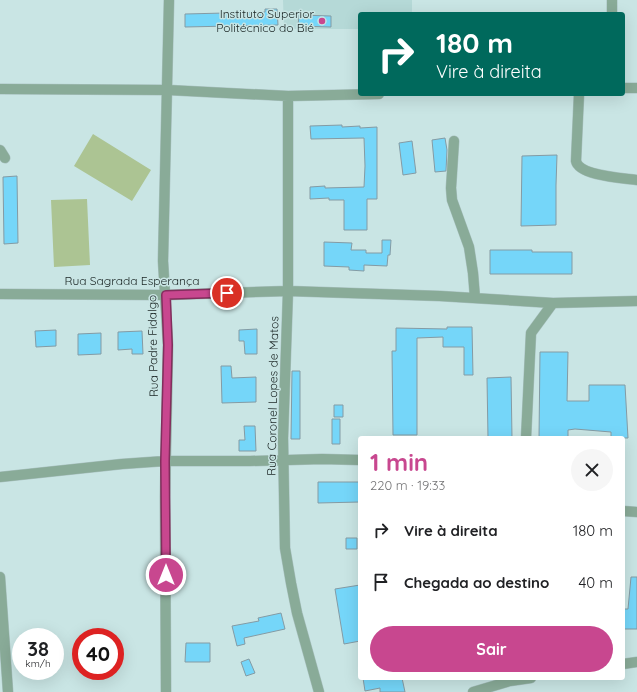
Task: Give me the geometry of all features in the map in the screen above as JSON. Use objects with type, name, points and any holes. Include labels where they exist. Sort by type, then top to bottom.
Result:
[{"type":"street","name":"Rua Padre Fidalgo","points":[[167,690],[165,461],[168,345],[163,261],[169,0]]},
{"type":"street","points":[[612,0],[612,12]]},
{"type":"street","points":[[625,88],[637,88]]},
{"type":"street","points":[[0,89],[168,90],[288,96],[358,94]]},
{"type":"street","name":"Rua Coronel Lopes de Matos","points":[[288,96],[288,291],[283,438],[286,555],[297,612],[319,692]]},
{"type":"street","points":[[579,96],[576,161],[579,167],[589,172],[637,180]]},
{"type":"street","points":[[454,141],[451,188],[452,200],[469,247],[475,298]]},
{"type":"street","name":"Rua Sagrada Esperança","points":[[0,294],[166,295],[288,291],[475,298],[553,303],[637,301]]},
{"type":"street","points":[[526,436],[531,333],[553,303]]},
{"type":"street","points":[[0,477],[165,461],[358,460]]},
{"type":"street","points":[[625,511],[637,512]]},
{"type":"street","points":[[0,577],[8,692]]},
{"type":"street","points":[[625,664],[637,662]]},
{"type":"street","points":[[473,692],[517,680]]},
{"type":"shaded area","name":"Instituto Superior Politécnico do Bié","points":[[283,0],[412,0],[412,12],[358,12],[358,29],[284,29]]},
{"type":"green space","points":[[93,134],[151,170],[132,201],[74,166]]},
{"type":"green space","points":[[87,199],[90,265],[54,267],[51,200]]},
{"type":"building","points":[[265,9],[277,9],[278,25],[185,27],[185,14],[265,12]]},
{"type":"building","points":[[299,15],[331,16],[331,27],[298,26]]},
{"type":"building","points":[[342,125],[342,127],[377,127],[377,199],[367,199],[367,230],[344,230],[344,200],[329,200],[329,198],[310,199],[310,187],[364,187],[364,138],[311,139],[310,126]]},
{"type":"building","points":[[445,138],[447,150],[446,171],[435,172],[432,140]]},
{"type":"building","points":[[412,141],[416,173],[403,175],[399,143]]},
{"type":"building","points":[[557,155],[556,225],[521,226],[522,156]]},
{"type":"building","points":[[17,176],[18,243],[4,244],[3,177]]},
{"type":"building","points":[[382,240],[391,240],[390,255],[388,255],[387,266],[364,265],[364,271],[349,270],[349,267],[324,266],[324,242],[352,243],[351,250],[366,250],[366,253],[382,253]]},
{"type":"building","points":[[490,250],[572,252],[572,274],[490,274]]},
{"type":"building","points":[[447,327],[472,327],[473,375],[464,375],[464,347],[443,347],[443,337],[417,338],[417,435],[393,435],[392,351],[396,351],[396,328],[447,329]]},
{"type":"building","points":[[257,329],[257,354],[245,354],[244,341],[239,341],[239,330]]},
{"type":"building","points":[[56,330],[56,346],[36,347],[35,331]]},
{"type":"building","points":[[142,331],[143,354],[132,354],[132,349],[118,350],[118,332]]},
{"type":"building","points":[[101,333],[101,354],[78,355],[78,334]]},
{"type":"building","points":[[540,352],[568,352],[567,401],[589,401],[589,385],[625,385],[628,438],[625,438],[625,436],[611,436],[611,432],[575,429],[568,430],[568,436],[539,436]]},
{"type":"building","points":[[221,366],[231,366],[232,378],[256,377],[256,402],[222,403]]},
{"type":"building","points":[[292,371],[300,371],[300,439],[291,439]]},
{"type":"building","points":[[511,377],[512,436],[488,436],[487,378]]},
{"type":"building","points":[[334,405],[343,405],[343,417],[334,417]]},
{"type":"building","points":[[332,419],[340,419],[340,444],[332,444]]},
{"type":"building","points":[[244,426],[255,426],[256,451],[239,451],[239,440],[245,440]]},
{"type":"building","points":[[318,482],[358,482],[358,502],[318,503]]},
{"type":"building","points":[[346,538],[357,538],[357,549],[346,549]]},
{"type":"building","points":[[631,577],[637,577],[637,629],[625,629],[625,609],[628,609]]},
{"type":"building","points":[[358,585],[358,641],[344,644],[335,589]]},
{"type":"building","points":[[281,613],[285,629],[244,638],[245,644],[237,646],[232,626],[259,621],[258,618]]},
{"type":"building","points":[[186,643],[210,643],[210,662],[185,662]]},
{"type":"building","points":[[249,659],[255,673],[246,676],[241,662]]},
{"type":"building","points":[[363,680],[402,680],[405,692],[380,692],[380,688],[365,691]]},
{"type":"place","name":"Instituto Superior Politécnico do Bié","points":[[322,21]]},
{"type":"route","points":[[166,575],[165,461],[168,345],[166,295],[227,293]]}]
